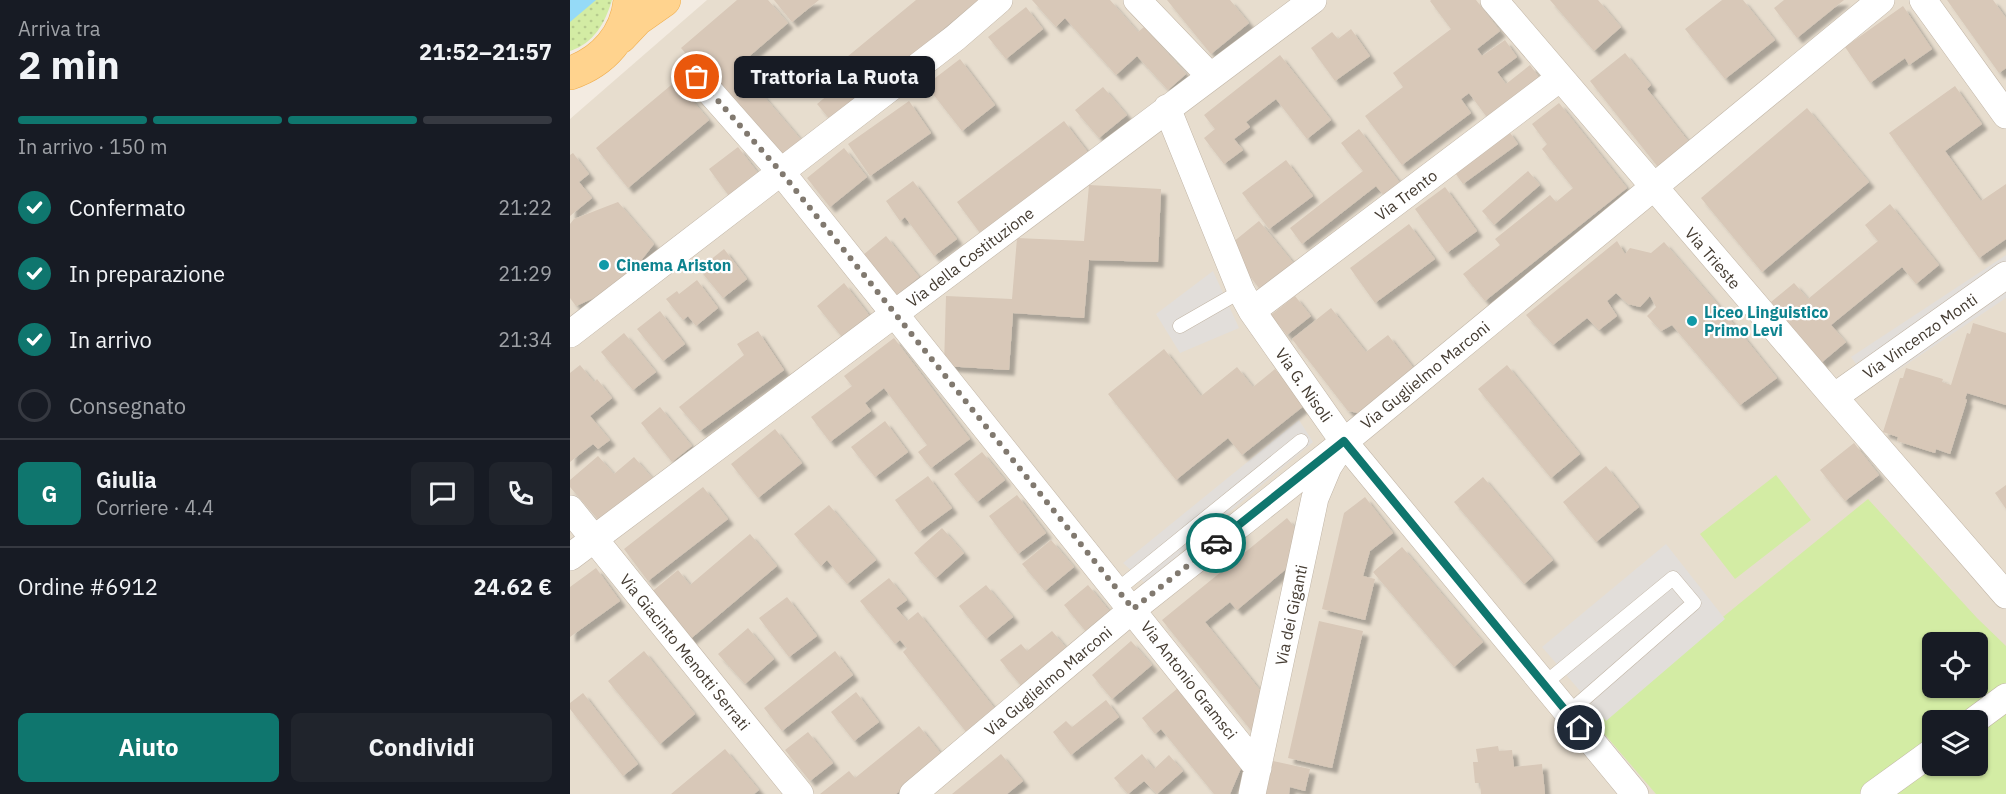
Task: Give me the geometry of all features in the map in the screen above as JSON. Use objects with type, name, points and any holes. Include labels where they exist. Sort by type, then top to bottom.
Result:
[{"type":"main road","points":[[612,45],[624,25],[630,0]]},
{"type":"main road","points":[[570,73],[591,64],[637,19],[664,0]]},
{"type":"street","points":[[570,334],[955,38],[999,0]]},
{"type":"street","points":[[1137,0],[1210,76]]},
{"type":"street","name":"Via della Costituzione","points":[[570,557],[1313,0]]},
{"type":"street","name":"Via Trieste","points":[[1494,0],[1653,188],[2006,595]]},
{"type":"street","name":"Via Guglielmo Marconi","points":[[913,794],[1125,599],[1284,472],[1344,441],[1881,0]]},
{"type":"street","points":[[1923,0],[2006,116]]},
{"type":"street","name":"Via Antonio Gramsci","points":[[697,77],[781,172],[1258,768]]},
{"type":"street","name":"Via Trento","points":[[1246,301],[1560,78]]},
{"type":"street","name":"Via G. Nisoli","points":[[1167,108],[1246,301],[1344,441],[1635,794]]},
{"type":"street","name":"Via Vincenzo Monti","points":[[1834,398],[2006,275]]},
{"type":"street","name":"Via dei Giganti","points":[[1252,794],[1316,498],[1328,467],[1344,441]]},
{"type":"street","name":"Via Giacinto Menotti Serrati","points":[[570,508],[800,794]]},
{"type":"street","points":[[1988,710],[2006,697]]},
{"type":"street","points":[[1874,794],[1922,759]]},
{"type":"lane","points":[[1180,327],[1246,301]]},
{"type":"lane","points":[[1284,472],[1301,441]]},
{"type":"lane","points":[[1544,684],[1673,578],[1694,603],[1568,713]]},
{"type":"shaded area","points":[[707,0],[2006,0],[2006,794],[570,794],[570,119]]},
{"type":"shaded area","points":[[2006,255],[2006,264],[1856,364],[1851,357]]},
{"type":"shaded area","points":[[1213,271],[1239,328],[1180,353],[1156,314]]},
{"type":"shaded area","points":[[2006,288],[2006,298],[1880,382],[1875,375]]},
{"type":"shaded area","points":[[1299,420],[1313,442],[1145,583],[1123,563]]},
{"type":"shaded area","points":[[1666,544],[1725,619],[1606,721],[1542,647]]},
{"type":"green space","points":[[570,0],[612,0],[606,17],[597,31],[586,43],[570,51]]},
{"type":"green space","points":[[1776,475],[1811,520],[1735,579],[1700,534]]},
{"type":"green space","points":[[1868,499],[1977,618],[2006,646],[2006,794],[1656,794],[1594,722]]},
{"type":"water","points":[[570,0],[596,0],[570,22]]},
{"type":"building","points":[[737,0],[768,0],[788,23],[738,66],[803,142],[779,163],[681,48]]},
{"type":"building","points":[[774,0],[819,0],[792,22]]},
{"type":"building","points":[[916,0],[978,0],[832,122],[817,104],[841,84],[830,71]]},
{"type":"building","points":[[1032,0],[1110,0],[1138,32],[1144,27],[1186,74],[1168,90],[1137,56],[1116,75],[1065,18],[1056,27]]},
{"type":"building","points":[[1167,0],[1230,0],[1249,23],[1211,54]]},
{"type":"building","points":[[1431,0],[1476,0],[1500,31],[1477,49],[1482,56],[1505,40],[1517,57],[1497,72],[1506,84],[1530,65],[1544,84],[1492,124],[1469,93],[1461,99],[1471,113],[1402,165],[1365,116],[1403,87],[1393,73],[1451,29]]},
{"type":"building","points":[[1550,0],[1598,0],[1621,27],[1594,51]]},
{"type":"building","points":[[1722,0],[1743,0],[1775,40],[1725,79],[1685,29]]},
{"type":"building","points":[[1784,0],[1844,0],[1797,38],[1774,8]]},
{"type":"building","points":[[1947,0],[1993,0],[2006,18],[2006,68],[1999,73]]},
{"type":"building","points":[[1903,6],[1932,49],[1909,65],[1905,58],[1870,83],[1845,47]]},
{"type":"building","points":[[1026,7],[1043,29],[1006,59],[988,37]]},
{"type":"building","points":[[1351,29],[1370,56],[1335,81],[1311,48],[1332,32],[1338,39]]},
{"type":"building","points":[[1625,53],[1651,85],[1647,89],[1689,142],[1658,167],[1590,81]]},
{"type":"building","points":[[1280,55],[1331,120],[1307,139],[1276,99],[1246,122],[1250,127],[1234,139],[1243,150],[1224,164],[1204,138],[1215,129],[1204,115]]},
{"type":"building","points":[[960,59],[995,105],[962,131],[926,85]]},
{"type":"building","points":[[676,81],[709,120],[628,188],[596,148]]},
{"type":"building","points":[[1955,86],[1982,124],[1945,151],[1981,201],[2006,184],[2006,239],[1979,258],[1889,133]]},
{"type":"building","points":[[1103,87],[1127,115],[1099,138],[1075,110]]},
{"type":"building","points":[[909,101],[931,133],[870,176],[848,144]]},
{"type":"building","points":[[1559,103],[1627,188],[1485,301],[1463,274],[1500,245],[1495,239],[1550,195],[1556,202],[1573,188],[1542,149],[1547,144],[1532,124]]},
{"type":"building","points":[[1807,108],[1869,182],[1762,272],[1701,198]]},
{"type":"building","points":[[1064,121],[1090,155],[983,237],[957,202]]},
{"type":"building","points":[[1359,129],[1401,184],[1385,197],[1376,186],[1302,244],[1290,228],[1363,171],[1341,143]]},
{"type":"building","points":[[1508,130],[1518,144],[1463,184],[1453,170]]},
{"type":"building","points":[[738,147],[758,173],[729,196],[709,169]]},
{"type":"building","points":[[844,148],[867,177],[830,207],[807,178]]},
{"type":"building","points":[[573,153],[589,174],[579,182],[592,198],[570,216],[570,155]]},
{"type":"building","points":[[1286,160],[1313,196],[1269,229],[1242,193]]},
{"type":"building","points":[[1528,171],[1540,185],[1494,225],[1482,211]]},
{"type":"building","points":[[913,181],[957,239],[934,256],[905,217],[900,221],[886,201]]},
{"type":"building","points":[[1089,185],[1161,189],[1158,262],[1089,260],[1084,318],[1013,313],[1009,370],[944,366],[946,296],[1012,299],[1017,238],[1084,241]]},
{"type":"building","points":[[1445,187],[1477,231],[1447,253],[1415,209]]},
{"type":"building","name":"Cinema Ariston","points":[[618,202],[654,244],[621,286],[576,306],[570,298],[570,224],[574,219]]},
{"type":"building","points":[[1890,204],[1939,265],[1916,284],[1902,267],[1831,325],[1846,342],[1821,363],[1771,302],[1794,283],[1808,299],[1878,241],[1865,225]]},
{"type":"building","points":[[1259,221],[1296,266],[1263,293],[1227,247]]},
{"type":"building","points":[[1409,224],[1435,259],[1375,303],[1350,268]]},
{"type":"building","points":[[886,236],[919,277],[896,296],[863,255]]},
{"type":"building","name":"Liceo Linguistico Primo Levi","points":[[1617,241],[1625,254],[1630,248],[1651,253],[1664,242],[1777,378],[1740,405],[1672,325],[1661,331],[1647,316],[1656,307],[1650,296],[1640,307],[1628,304],[1616,293],[1607,301],[1617,316],[1599,330],[1587,318],[1553,345],[1526,315]]},
{"type":"building","points":[[724,249],[747,279],[723,298],[699,269]]},
{"type":"building","points":[[697,280],[718,308],[696,326],[688,316],[683,320],[666,299],[677,291],[679,294]]},
{"type":"building","points":[[844,283],[869,315],[842,337],[817,306]]},
{"type":"building","points":[[1295,296],[1311,316],[1287,335],[1271,315]]},
{"type":"building","points":[[1331,308],[1366,352],[1388,335],[1419,375],[1368,415],[1348,411],[1292,339]]},
{"type":"building","points":[[660,311],[685,344],[663,361],[637,329]]},
{"type":"building","points":[[1973,323],[2006,333],[2006,405],[1967,393],[1965,399],[1967,400],[1950,454],[1936,449],[1935,453],[1897,441],[1898,437],[1883,432],[1900,378],[1903,378],[1906,368],[1943,379],[1942,382],[1951,385],[1967,333],[1970,334]]},
{"type":"building","points":[[758,331],[784,370],[700,431],[679,407],[744,355],[737,344]]},
{"type":"building","points":[[624,333],[656,372],[633,390],[601,352]]},
{"type":"building","points":[[894,338],[970,439],[931,468],[918,452],[927,445],[884,388],[865,403],[871,411],[830,442],[811,417],[852,386],[844,376]]},
{"type":"building","points":[[1164,349],[1201,396],[1237,367],[1253,387],[1275,369],[1305,405],[1242,455],[1228,438],[1176,480],[1108,394]]},
{"type":"building","points":[[580,365],[594,382],[597,379],[612,398],[590,416],[610,440],[598,449],[593,444],[570,462],[570,373]]},
{"type":"building","points":[[1507,365],[1580,454],[1551,478],[1478,389]]},
{"type":"building","points":[[660,407],[692,446],[672,462],[641,423]]},
{"type":"building","points":[[885,421],[908,452],[875,477],[851,447]]},
{"type":"building","points":[[775,429],[802,463],[758,498],[731,464]]},
{"type":"building","points":[[1854,443],[1879,475],[1845,501],[1820,470]]},
{"type":"building","points":[[982,452],[1005,480],[977,502],[954,474]]},
{"type":"building","points":[[598,456],[614,474],[634,457],[654,480],[602,524],[570,487],[570,480]]},
{"type":"building","points":[[1606,466],[1639,507],[1596,542],[1563,502]]},
{"type":"building","points":[[928,476],[952,508],[919,532],[895,500]]},
{"type":"building","points":[[1483,477],[1553,560],[1524,584],[1454,502]]},
{"type":"building","points":[[2006,485],[2006,509],[1995,493]]},
{"type":"building","points":[[703,487],[728,519],[648,581],[624,549]]},
{"type":"building","points":[[1017,495],[1046,533],[1018,554],[989,516]]},
{"type":"building","points":[[1365,497],[1393,533],[1370,551],[1363,576],[1375,579],[1365,620],[1322,609],[1344,513]]},
{"type":"building","points":[[829,505],[876,560],[847,584],[827,560],[821,566],[794,534]]},
{"type":"building","points":[[1287,518],[1304,539],[1286,569],[1237,610],[1230,602],[1205,622],[1268,700],[1254,734],[1162,620]]},
{"type":"building","points":[[942,528],[964,553],[936,578],[914,553]]},
{"type":"building","points":[[750,534],[777,566],[688,641],[649,594],[678,570],[690,585]]},
{"type":"building","points":[[1051,540],[1074,567],[1045,591],[1022,564]]},
{"type":"building","points":[[1402,547],[1483,642],[1454,667],[1373,572]]},
{"type":"building","points":[[596,568],[620,601],[570,637],[570,587]]},
{"type":"building","points":[[889,578],[907,600],[896,608],[907,621],[918,612],[996,710],[967,733],[903,652],[907,648],[900,640],[895,644],[860,601]]},
{"type":"building","points":[[986,585],[1013,617],[986,639],[959,606]]},
{"type":"building","points":[[1088,585],[1112,614],[1088,634],[1064,605]]},
{"type":"building","points":[[787,597],[817,636],[789,657],[759,618]]},
{"type":"building","points":[[1319,621],[1363,631],[1332,768],[1288,758]]},
{"type":"building","points":[[748,628],[774,659],[745,684],[718,654]]},
{"type":"building","points":[[1052,631],[1069,651],[1023,688],[1000,660],[1021,644],[1027,651]]},
{"type":"building","points":[[1131,641],[1152,665],[1112,699],[1092,675]]},
{"type":"building","points":[[644,651],[695,714],[660,744],[608,681]]},
{"type":"building","points":[[835,651],[853,675],[782,731],[764,708]]},
{"type":"building","points":[[1178,688],[1242,766],[1230,794],[1214,794],[1161,729],[1155,734],[1142,718]]},
{"type":"building","points":[[856,692],[879,722],[854,741],[831,712]]},
{"type":"building","points":[[583,693],[638,764],[623,776],[570,709],[570,703]]},
{"type":"building","points":[[1106,700],[1119,717],[1071,755],[1053,732],[1066,721],[1072,727]]},
{"type":"building","points":[[919,726],[943,756],[896,794],[820,794],[849,771],[855,778]]},
{"type":"building","points":[[808,732],[833,763],[810,781],[785,750]]},
{"type":"building","points":[[1498,746],[1499,751],[1512,750],[1514,767],[1542,764],[1545,794],[1481,794],[1480,783],[1475,783],[1473,762],[1478,762],[1476,749]]},
{"type":"building","points":[[725,749],[759,790],[754,794],[671,794]]},
{"type":"building","points":[[1001,754],[1023,781],[1007,794],[952,794]]},
{"type":"building","points":[[1142,754],[1154,769],[1169,755],[1183,771],[1157,794],[1144,781],[1128,794],[1114,778]]},
{"type":"building","points":[[1273,761],[1310,769],[1305,791],[1290,787],[1289,794],[1266,794]]},
{"type":"way so far","points":[[697,77],[781,172],[1133,609],[1216,543]]},
{"type":"place","name":"Trattoria La Ruota","points":[[697,77]]},
{"type":"place","name":"Cinema Ariston","points":[[604,265]]},
{"type":"place","name":"Liceo Linguistico Primo Levi","points":[[1692,321]]},
{"type":"route","points":[[1216,543],[1344,441],[1580,728]]}]
